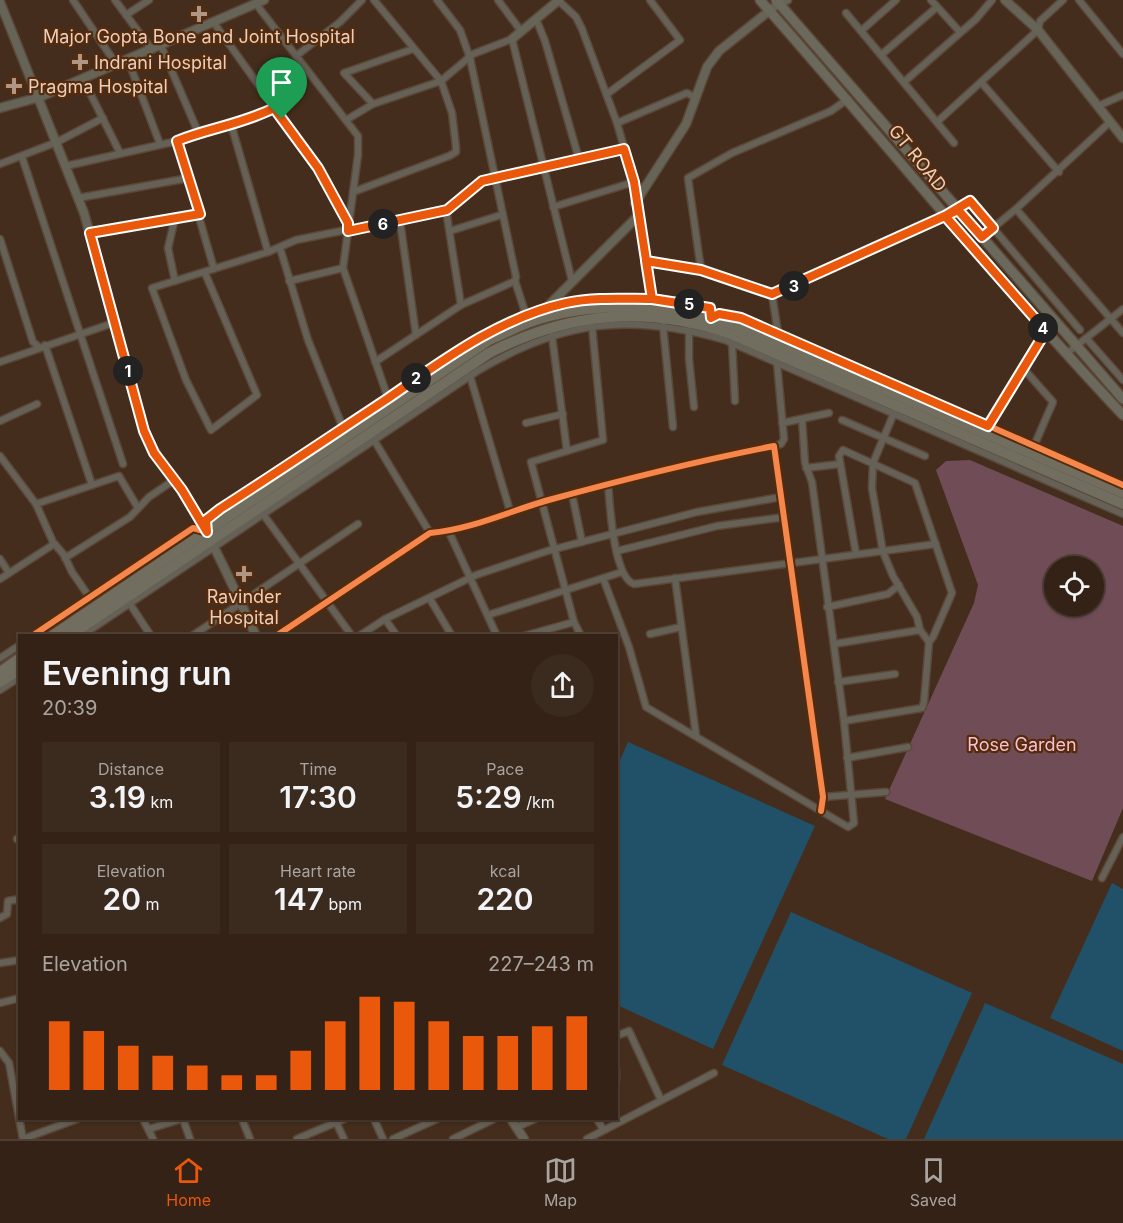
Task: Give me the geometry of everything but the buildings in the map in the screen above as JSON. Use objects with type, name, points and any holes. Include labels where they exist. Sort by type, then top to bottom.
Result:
[{"type":"highway","points":[[72,634],[127,601],[446,368],[489,340],[525,324],[594,307],[668,308],[711,318],[769,339],[1123,493]]},
{"type":"highway","points":[[55,634],[211,540],[489,353],[530,334],[575,321],[633,315],[659,316],[706,326],[760,345],[1123,504]]},
{"type":"highway","points":[[0,672],[18,659]]},
{"type":"highway","points":[[0,682],[18,670]]},
{"type":"main road","name":"GT ROAD","points":[[760,0],[848,99],[945,216],[1123,416]]},
{"type":"main road","name":"GT ROAD","points":[[781,1],[958,210],[1123,399]]},
{"type":"street","points":[[8,0],[0,2],[40,98],[90,233],[144,431],[154,453],[174,480],[211,540],[255,634]]},
{"type":"street","points":[[73,0],[116,64]]},
{"type":"street","points":[[116,0],[152,51]]},
{"type":"street","points":[[126,15],[149,0]]},
{"type":"street","points":[[296,56],[340,22],[362,0]]},
{"type":"street","points":[[353,192],[456,152],[452,113],[441,81],[374,0]]},
{"type":"street","points":[[437,0],[460,30],[470,58],[515,281],[526,315]]},
{"type":"street","points":[[498,0],[521,31]]},
{"type":"street","points":[[345,120],[374,104],[441,81],[473,54],[512,39],[559,0],[576,17],[582,29],[617,123],[634,182],[635,203],[652,299]]},
{"type":"street","points":[[607,94],[680,40],[650,0]]},
{"type":"street","points":[[861,31],[896,0]]},
{"type":"street","points":[[931,0],[960,32]]},
{"type":"street","points":[[904,82],[992,0]]},
{"type":"street","points":[[1005,0],[1038,30],[1123,138]]},
{"type":"street","points":[[937,122],[1038,30],[1040,21],[1063,0]]},
{"type":"street","points":[[1079,0],[1123,54]]},
{"type":"street","points":[[635,203],[686,124],[707,67],[719,51],[781,1]]},
{"type":"street","points":[[0,108],[40,98],[260,2],[296,56],[358,136],[358,155],[343,268],[388,398]]},
{"type":"street","points":[[881,55],[937,7]]},
{"type":"street","points":[[846,13],[954,143]]},
{"type":"street","points":[[536,19],[545,41],[579,159]]},
{"type":"street","points":[[214,23],[318,168],[348,223]]},
{"type":"street","points":[[512,39],[572,281]]},
{"type":"street","points":[[162,46],[198,132]]},
{"type":"street","points":[[374,104],[344,73],[413,49]]},
{"type":"street","points":[[128,60],[160,144]]},
{"type":"street","points":[[83,79],[120,153]]},
{"type":"street","points":[[981,82],[1059,172]]},
{"type":"street","points":[[617,123],[687,93],[696,98]]},
{"type":"street","points":[[1098,106],[1123,95]]},
{"type":"street","points":[[701,270],[688,178],[732,153],[831,111],[848,99]]},
{"type":"street","points":[[66,166],[177,141],[198,132],[256,118],[274,108]]},
{"type":"street","points":[[0,164],[57,142],[103,118]]},
{"type":"street","points":[[982,237],[1059,172],[1110,122]]},
{"type":"street","points":[[231,124],[268,252]]},
{"type":"street","points":[[177,141],[200,214],[214,269]]},
{"type":"street","points":[[205,273],[257,395],[211,430],[186,380],[152,288],[280,248],[296,240],[447,210],[478,183],[494,178],[624,149]]},
{"type":"street","points":[[22,157],[123,464]]},
{"type":"street","points":[[78,198],[189,178]]},
{"type":"street","points":[[553,207],[634,182]]},
{"type":"street","points":[[646,261],[701,270],[772,294],[958,210],[970,201],[1080,330]]},
{"type":"street","points":[[1016,209],[1123,333]]},
{"type":"street","points":[[447,210],[461,305]]},
{"type":"street","points":[[90,233],[200,214]]},
{"type":"street","points":[[450,231],[501,215]]},
{"type":"street","points":[[544,310],[638,216]]},
{"type":"street","points":[[175,218],[168,248],[175,281]]},
{"type":"street","points":[[400,221],[416,335]]},
{"type":"street","points":[[0,239],[33,342],[42,346],[92,485]]},
{"type":"street","points":[[280,248],[308,340],[343,428]]},
{"type":"street","points":[[290,281],[343,268]]},
{"type":"street","points":[[375,362],[461,305],[515,281]]},
{"type":"street","points":[[772,294],[778,333]]},
{"type":"street","points":[[211,540],[206,520],[220,509],[458,351],[526,315],[567,303],[598,300],[652,299],[710,308],[711,318],[719,314],[741,318],[1123,485]]},
{"type":"street","points":[[1066,354],[1123,309]]},
{"type":"street","points":[[0,362],[80,332],[116,322]]},
{"type":"street","points":[[211,540],[263,514],[470,375],[504,355],[536,340],[592,326],[663,326],[689,330],[732,343],[1123,514]]},
{"type":"street","points":[[580,634],[563,591],[543,502],[531,462],[603,440],[592,326]]},
{"type":"street","points":[[663,326],[673,427]]},
{"type":"street","points":[[689,330],[689,360],[694,407]]},
{"type":"street","points":[[988,426],[1046,331]]},
{"type":"street","points":[[552,336],[567,451]]},
{"type":"street","points":[[1086,338],[1123,380]]},
{"type":"street","points":[[732,343],[735,401]]},
{"type":"street","points":[[279,634],[430,533],[449,532],[510,511],[608,484],[784,442],[777,363]]},
{"type":"street","points":[[1023,368],[1053,402],[1034,446]]},
{"type":"street","points":[[470,375],[510,511]]},
{"type":"street","points":[[0,421],[37,404]]},
{"type":"street","points":[[844,721],[922,708],[928,642],[883,552],[872,488],[873,463],[894,412]]},
{"type":"street","points":[[782,423],[830,413]]},
{"type":"street","points":[[526,423],[563,414]]},
{"type":"street","points":[[603,578],[628,647],[646,707],[848,827],[854,824],[844,721],[812,482],[806,468],[802,419]]},
{"type":"street","points":[[842,420],[925,456]]},
{"type":"street","points":[[374,440],[430,533]]},
{"type":"street","points":[[774,446],[823,797],[821,811]]},
{"type":"street","points":[[856,555],[840,464],[840,452],[843,450],[915,483],[952,592],[933,637],[928,642]]},
{"type":"street","points":[[0,456],[36,504],[54,544],[90,598]]},
{"type":"street","points":[[806,468],[840,464]]},
{"type":"street","points":[[36,504],[119,476],[138,508]]},
{"type":"street","points":[[65,558],[130,517],[148,497],[174,480]]},
{"type":"street","points":[[608,484],[613,533],[622,572],[629,582],[634,584],[936,544]]},
{"type":"street","points":[[572,494],[582,542]]},
{"type":"street","points":[[362,634],[385,619],[470,578],[552,550],[697,512],[781,497]]},
{"type":"street","points":[[263,514],[351,634]]},
{"type":"street","points":[[617,551],[717,526],[784,517]]},
{"type":"street","points":[[195,634],[358,524]]},
{"type":"street","points":[[35,634],[193,528],[211,540]]},
{"type":"street","points":[[449,532],[496,634]]},
{"type":"street","points":[[0,579],[54,544]]},
{"type":"street","points":[[0,559],[9,573]]},
{"type":"street","points":[[488,615],[622,572]]},
{"type":"street","points":[[675,578],[696,735]]},
{"type":"street","points":[[827,607],[888,594],[899,585]]},
{"type":"street","points":[[430,599],[451,634]]},
{"type":"street","points":[[84,634],[127,601],[150,634]]},
{"type":"street","points":[[385,619],[396,634]]},
{"type":"street","points":[[531,634],[574,622]]},
{"type":"street","points":[[650,634],[681,627]]},
{"type":"street","points":[[834,644],[920,630]]},
{"type":"street","points":[[0,658],[18,646]]},
{"type":"street","points":[[838,682],[895,674]]},
{"type":"street","points":[[0,690],[18,678]]},
{"type":"street","points":[[847,758],[908,747]]},
{"type":"street","points":[[823,797],[886,792]]},
{"type":"street","points":[[1102,878],[1123,837]]},
{"type":"street","points":[[0,918],[7,914],[8,901],[18,899]]},
{"type":"street","points":[[0,963],[18,960]]},
{"type":"street","points":[[0,1003],[18,998]]},
{"type":"street","points":[[618,1035],[629,1031],[661,1100]]},
{"type":"street","points":[[0,1052],[9,1063],[18,1112]]},
{"type":"street","points":[[587,1139],[714,1073]]},
{"type":"street","points":[[20,1120],[23,1139],[74,1120]]},
{"type":"street","points":[[144,1120],[153,1139]]},
{"type":"street","points":[[149,1129],[179,1120]]},
{"type":"street","points":[[182,1120],[190,1139]]},
{"type":"street","points":[[242,1120],[250,1139]]},
{"type":"street","points":[[375,1120],[383,1139]]},
{"type":"street","points":[[393,1139],[435,1120]]},
{"type":"street","points":[[453,1139],[492,1120]]},
{"type":"street","points":[[512,1120],[524,1139]]},
{"type":"street","points":[[517,1127],[534,1120]]},
{"type":"street","points":[[598,1120],[603,1129]]},
{"type":"street","points":[[297,1139],[333,1122],[344,1139]]},
{"type":"green space","name":"Rose Garden","points":[[970,460],[1123,526],[1123,808],[1092,881],[885,799],[974,603],[978,585],[936,470],[946,461]]},
{"type":"water","points":[[628,742],[815,826],[713,1049],[618,1005],[618,764]]},
{"type":"water","points":[[1112,883],[1123,889],[1123,1051],[1050,1018]]},
{"type":"water","points":[[791,912],[972,993],[906,1139],[888,1139],[722,1065]]},
{"type":"water","points":[[985,1003],[1123,1064],[1123,1139],[924,1139]]},
{"type":"cycle path","points":[[35,634],[193,528],[207,532],[206,520],[220,509],[472,342],[541,310],[584,300],[602,298],[657,300],[710,308],[711,318],[727,315],[744,319],[1123,485]]},
{"type":"cycle path","points":[[279,634],[430,533],[474,524],[545,501],[631,478],[774,446],[823,797],[821,811]]},
{"type":"place","name":"Major Gopta Bone and Joint Hospital","points":[[199,14]]},
{"type":"place","name":"Indrani Hospital","points":[[80,62]]},
{"type":"place","name":"Pragma Hospital","points":[[14,86]]},
{"type":"place","name":"Ravinder Hospital","points":[[244,574]]},
{"type":"route","points":[[282,119],[274,108],[256,118],[198,132],[177,141],[200,214],[90,233],[144,431],[154,453],[182,490],[207,532],[206,520],[220,509],[449,357],[496,329],[531,313],[567,303],[608,299],[652,299],[646,261],[701,270],[772,294],[958,210],[982,237],[993,228],[970,201],[958,210],[945,216],[1046,331],[988,426],[741,318],[719,314],[711,318],[710,308],[652,299],[646,261],[642,228],[635,203],[634,182],[624,149],[482,181],[447,210],[348,231],[348,223],[318,168],[282,119]]}]
